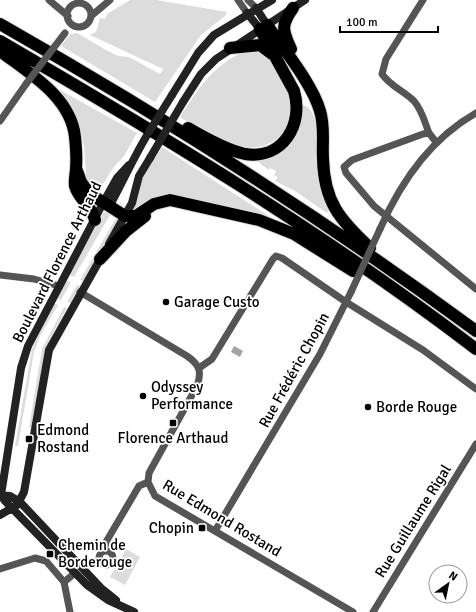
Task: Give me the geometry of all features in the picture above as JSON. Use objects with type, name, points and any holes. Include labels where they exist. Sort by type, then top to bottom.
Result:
[{"type":"highway","points":[[293,8],[285,20],[283,30],[293,53],[294,64]]},
{"type":"highway","points":[[0,24],[36,44],[221,157],[393,271],[476,331]]},
{"type":"highway","points":[[36,44],[51,46],[196,133],[231,150],[245,154],[263,152],[278,146],[286,139],[295,123],[298,109],[291,83],[277,59],[264,27]]},
{"type":"highway","points":[[264,27],[294,64],[316,99],[321,112],[326,184],[334,206],[348,227],[393,271]]},
{"type":"highway","points":[[0,41],[250,193],[386,284],[472,346]]},
{"type":"highway","points":[[230,48],[260,45],[268,50],[277,59]]},
{"type":"highway","points":[[0,51],[39,80],[64,108],[75,134],[76,168],[74,185],[81,197],[91,208],[95,220]]},
{"type":"highway","points":[[76,168],[85,189],[93,197],[125,216],[136,216],[154,204],[163,201],[176,201],[259,220],[294,234],[472,346]]},
{"type":"highway","points":[[100,259],[126,230],[149,213],[166,204],[176,201]]},
{"type":"main road","name":"Boulevard Florence Arthaud","points":[[1,495],[23,362],[33,335],[95,220],[106,205],[117,178],[129,165],[198,53],[208,41],[222,29],[272,0]]},
{"type":"main road","points":[[0,515],[13,508],[20,502],[26,483],[49,350],[80,292],[125,216],[134,198],[140,173],[205,69],[230,48],[305,0]]},
{"type":"main road","points":[[256,8],[264,27]]},
{"type":"main road","points":[[248,13],[264,27]]},
{"type":"main road","points":[[1,495],[20,502],[101,588],[125,607]]},
{"type":"main road","points":[[1,495],[95,592],[134,612]]},
{"type":"street","points":[[50,0],[73,5],[84,2],[88,7],[91,16]]},
{"type":"street","points":[[50,0],[76,26]]},
{"type":"street","points":[[0,121],[65,33],[76,26],[86,24],[91,16],[110,0]]},
{"type":"street","points":[[238,0],[248,13]]},
{"type":"street","points":[[248,0],[256,8]]},
{"type":"street","points":[[422,0],[386,59],[382,74],[393,86],[415,102],[422,114],[429,133],[436,142]]},
{"type":"street","points":[[65,33],[69,18],[69,10],[73,5]]},
{"type":"street","name":"Rue Frédéric Chopin","points":[[215,531],[320,354],[386,216],[410,173],[436,142],[463,120],[476,113]]},
{"type":"street","points":[[429,133],[366,155],[346,164],[344,167],[346,173],[374,206],[476,289]]},
{"type":"street","points":[[80,292],[187,356],[196,362],[199,368],[212,359],[276,256],[282,258],[346,302],[423,350],[476,388]]},
{"type":"street","points":[[0,275],[34,279],[59,286]]},
{"type":"street","name":"Rue Edmond Rostand","points":[[199,368],[200,376],[197,386],[152,466],[148,482],[155,496],[353,612]]},
{"type":"street","name":"Rue Guillaume Rigal","points":[[373,612],[476,444]]},
{"type":"street","points":[[104,551],[106,542],[136,490],[143,483],[148,482]]},
{"type":"street","points":[[0,569],[40,559],[46,561],[64,582],[70,612]]},
{"type":"street","points":[[57,573],[67,564]]},
{"type":"street","points":[[64,582],[75,572]]},
{"type":"shaded area","points":[[130,0],[156,0],[227,12],[225,16],[201,35],[155,102],[61,46],[70,34],[77,33],[118,56],[129,57],[160,74],[163,69],[90,35],[96,32],[100,18],[105,19],[107,14]]},
{"type":"shaded area","points":[[252,48],[268,55],[286,87],[289,96],[291,114],[289,123],[279,136],[272,142],[264,145],[247,147],[220,140],[180,117],[194,95],[218,68],[228,60]]},
{"type":"shaded area","points":[[60,90],[137,133],[124,156],[113,168],[97,194],[88,184],[84,145],[78,124]]},
{"type":"shaded area","points":[[303,105],[309,109],[314,116],[316,125],[318,174],[321,188],[330,209],[327,213],[295,191],[275,181],[278,177],[274,175],[276,171],[270,168],[269,170],[258,162],[265,157],[280,152],[291,143],[298,132],[302,119]]},
{"type":"shaded area","points":[[162,147],[278,222],[179,197],[131,212],[138,197],[143,176]]},
{"type":"shaded area","points":[[106,212],[110,215],[74,277],[69,275],[103,213]]},
{"type":"shaded area","points":[[116,218],[119,220],[83,281],[80,280]]},
{"type":"shaded area","points":[[66,281],[71,282],[61,300],[57,298]]},
{"type":"shaded area","points":[[77,285],[80,286],[71,303],[67,302]]},
{"type":"shaded area","points":[[54,303],[58,305],[40,336],[34,352],[18,446],[15,446],[32,349]]},
{"type":"shaded area","points":[[64,307],[67,308],[50,339],[45,353],[32,428],[29,427],[42,349]]},
{"type":"shaded area","points":[[234,346],[243,351],[240,357],[231,352]]},
{"type":"shaded area","points":[[126,549],[140,557],[125,585],[110,577]]},
{"type":"place","name":"Garage Custo","points":[[166,302]]},
{"type":"place","name":"Odyssey Performance","points":[[143,396]]},
{"type":"place","name":"Borde Rouge","points":[[368,407]]},
{"type":"place","name":"Florence Arthaud","points":[[173,423]]},
{"type":"place","name":"Edmond Rostand","points":[[29,439]]},
{"type":"place","name":"Chopin","points":[[202,528]]},
{"type":"place","name":"Chemin de Borderouge","points":[[50,554]]}]
